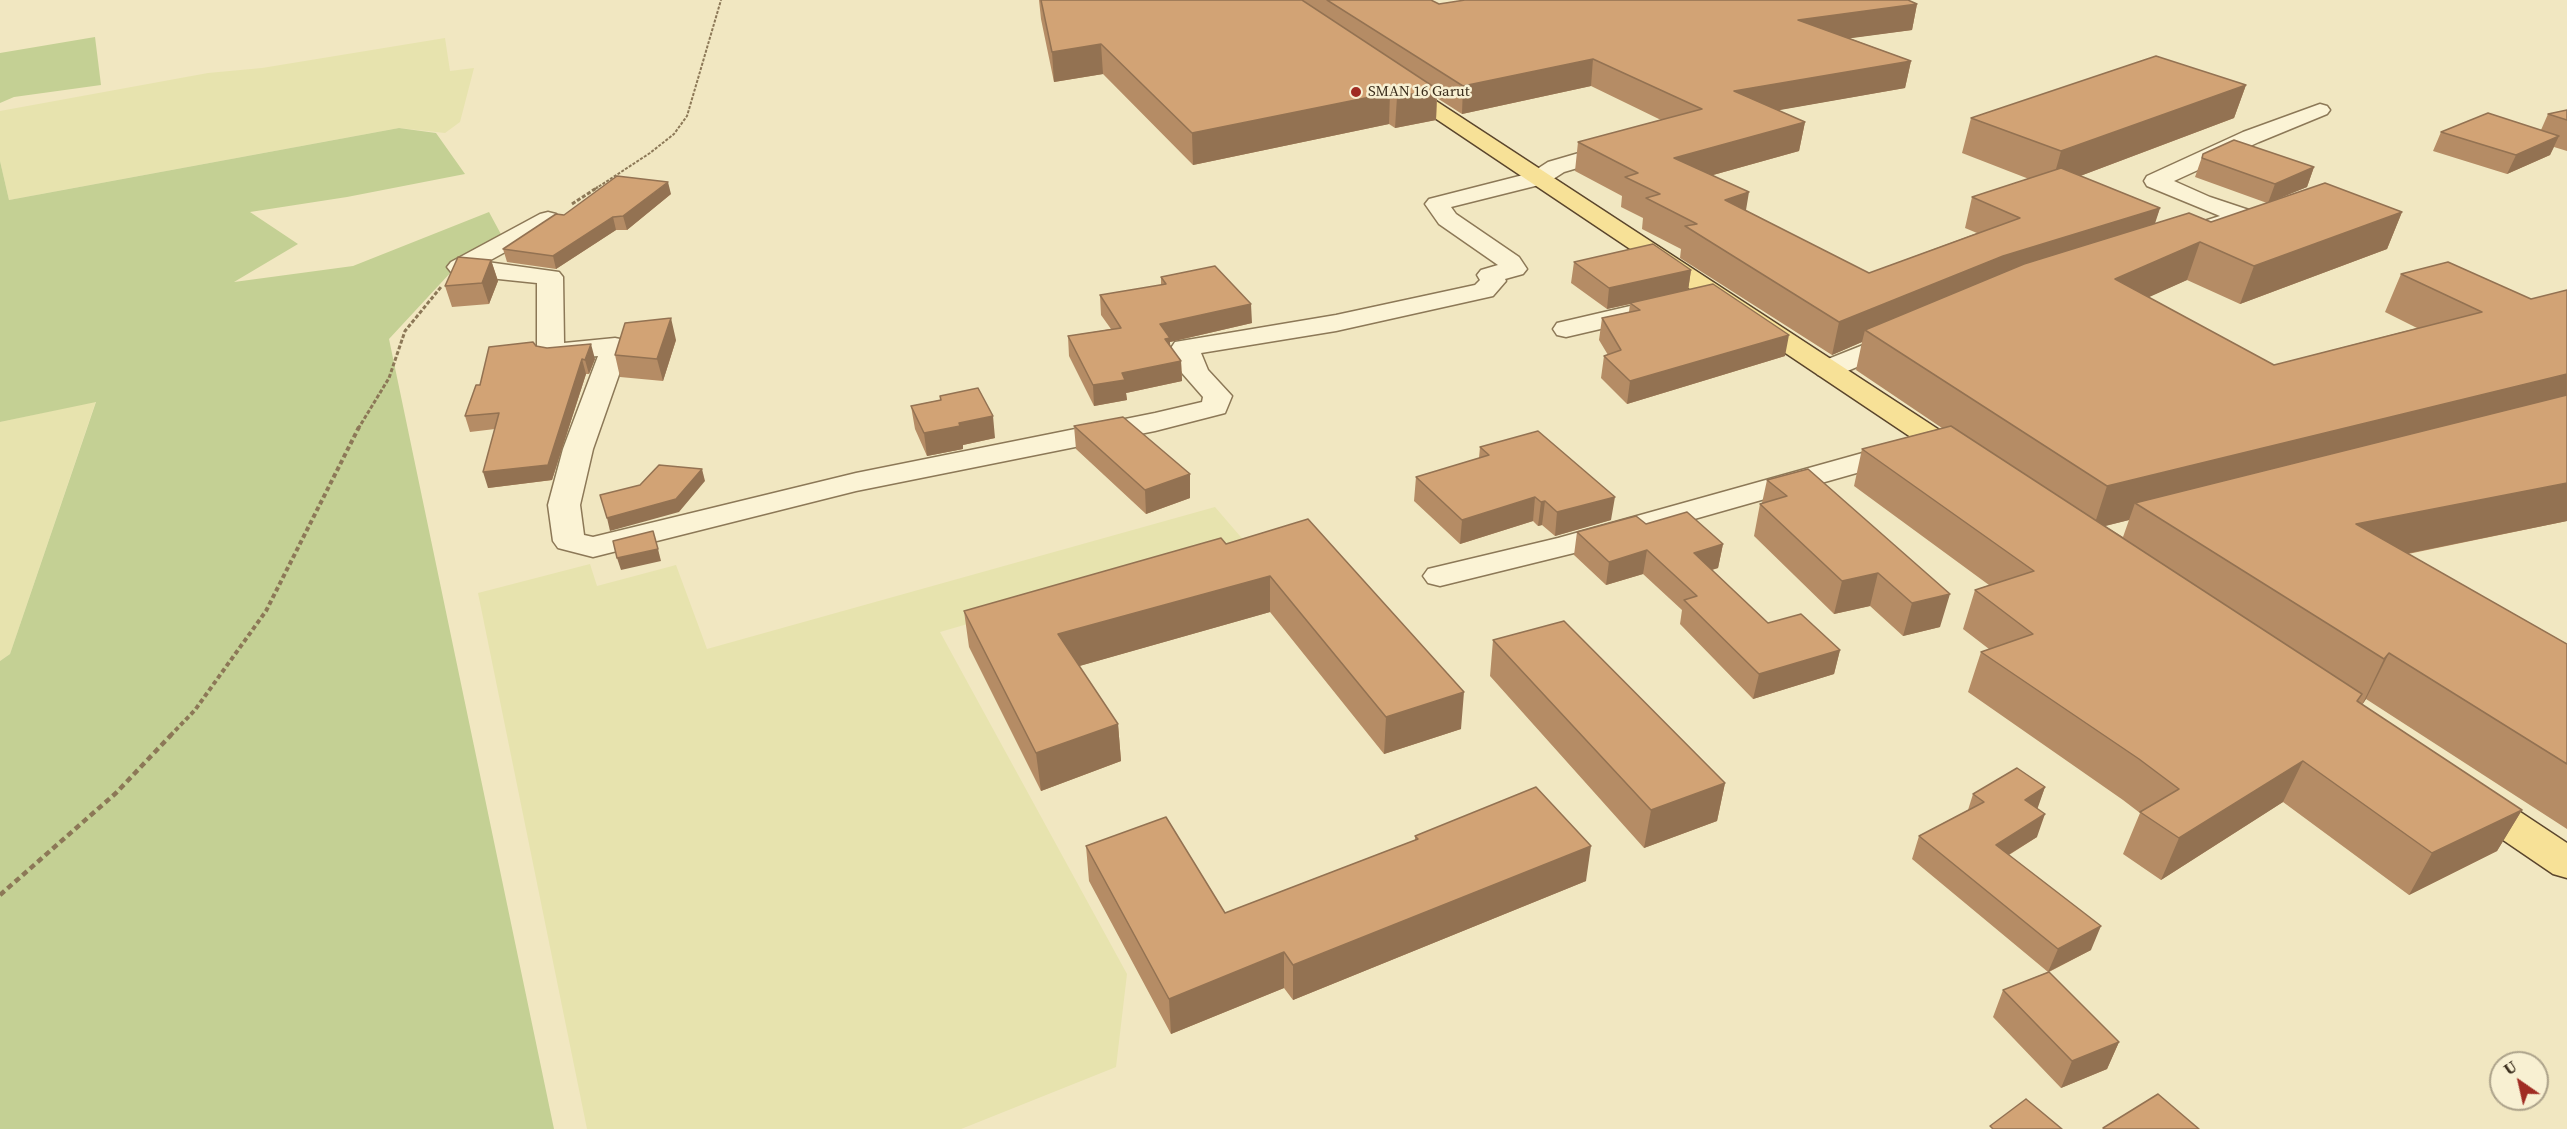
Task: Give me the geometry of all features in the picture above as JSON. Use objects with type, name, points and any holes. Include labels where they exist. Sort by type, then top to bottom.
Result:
[{"type":"main road","points":[[1374,69],[1983,473]]},
{"type":"main road","points":[[2450,784],[2567,863]]},
{"type":"street","points":[[2189,234],[2244,216],[2202,202],[2155,181],[2251,137],[2320,110]]},
{"type":"street","points":[[460,267],[550,277],[551,352],[615,346],[578,449],[564,505],[569,541],[593,547],[856,482],[1155,422],[1215,407],[1218,396],[1196,373],[1185,348],[1336,323],[1484,291],[1493,281],[1490,275],[1514,269],[1510,262],[1447,219],[1437,204],[1539,178],[1556,166],[1645,141]]},
{"type":"street","points":[[460,267],[548,219]]},
{"type":"street","points":[[1566,329],[1714,295]]},
{"type":"street","points":[[1828,369],[1922,329]]},
{"type":"street","points":[[1440,576],[1567,545],[1935,441]]},
{"type":"path","points":[[548,219],[650,153],[674,134],[687,116],[721,0]]},
{"type":"path","points":[[0,895],[116,793],[195,710],[266,611],[347,449],[389,378],[405,331],[460,267]]},
{"type":"shaded area","points":[[445,38],[450,71],[474,68],[460,122],[445,133],[399,128],[9,200],[0,161],[0,111],[208,73],[262,68]]},
{"type":"shaded area","points":[[96,401],[10,654],[0,661],[0,422]]},
{"type":"shaded area","points":[[1215,507],[1246,543],[940,632],[1127,974],[1116,1067],[961,1129],[587,1129],[478,593],[590,564],[597,586],[676,565],[707,649]]},
{"type":"green space","points":[[95,37],[101,85],[14,97],[0,103],[0,53]]},
{"type":"green space","points":[[399,128],[436,133],[465,174],[347,197],[250,212],[298,244],[234,282],[353,266],[489,212],[503,238],[453,270],[389,339],[554,1129],[0,1129],[0,661],[10,654],[96,402],[0,422],[0,161],[9,200]]},
{"type":"building","points":[[1041,0],[1302,0],[1437,89],[1397,97],[1390,93],[1192,133],[1101,44],[1052,52]]},
{"type":"building","points":[[1327,0],[1431,0],[1439,4],[1465,0],[1908,0],[1917,4],[1798,20],[1911,61],[1734,91],[1805,122],[1674,158],[1749,192],[1725,200],[1869,273],[2020,218],[1972,197],[2061,168],[2160,208],[2003,256],[1839,322],[1685,226],[1697,224],[1646,198],[1660,194],[1625,177],[1638,173],[1578,142],[1702,109],[1593,59],[1463,86]]},
{"type":"building","points":[[2156,56],[2246,85],[2061,151],[1971,118]]},
{"type":"building","points":[[2567,110],[2567,120],[2548,114]]},
{"type":"building","points":[[2488,113],[2559,136],[2516,155],[2441,132]]},
{"type":"building","points":[[2234,140],[2314,167],[2275,184],[2202,158],[2203,154]]},
{"type":"building","points":[[617,176],[668,182],[623,216],[613,217],[553,256],[503,249],[556,214],[564,215]]},
{"type":"building","points":[[2325,183],[2402,212],[2254,266],[2200,242],[2115,279],[2274,365],[2482,312],[2401,274],[2448,262],[2531,299],[2567,290],[2567,374],[2107,486],[1865,330],[2024,264],[2189,213],[2211,222]]},
{"type":"building","points":[[1653,244],[1691,270],[1609,288],[1574,262]]},
{"type":"building","points":[[458,257],[491,260],[482,283],[445,286]]},
{"type":"building","points":[[1215,266],[1251,304],[1160,324],[1170,338],[1165,339],[1181,361],[1122,373],[1125,380],[1093,385],[1068,336],[1121,328],[1100,295],[1166,284],[1161,277]]},
{"type":"building","points":[[1713,284],[1789,335],[1630,381],[1604,356],[1621,350],[1602,318],[1640,310],[1630,303]]},
{"type":"building","points":[[671,318],[657,359],[615,355],[625,323]]},
{"type":"building","points":[[533,342],[536,346],[547,348],[591,344],[585,360],[582,359],[548,465],[483,472],[499,413],[465,416],[476,385],[480,385],[489,347]]},
{"type":"building","points":[[978,388],[993,416],[959,423],[960,426],[924,433],[911,406],[941,400],[940,396]]},
{"type":"building","points":[[2567,395],[2567,483],[2356,524],[2567,644],[2567,764],[2389,653],[2384,659],[2135,503]]},
{"type":"building","points":[[1123,417],[1190,474],[1145,490],[1074,426]]},
{"type":"building","points":[[1951,426],[2362,694],[2357,701],[2522,810],[2432,853],[2303,761],[2179,838],[2140,812],[2179,789],[2139,759],[1981,652],[2033,634],[1975,590],[2034,571],[1862,449]]},
{"type":"building","points":[[1538,431],[1615,497],[1557,512],[1545,501],[1541,502],[1535,497],[1462,520],[1416,477],[1489,455],[1480,447]]},
{"type":"building","points":[[659,465],[702,469],[676,499],[607,518],[600,495],[640,485]]},
{"type":"building","points":[[1808,469],[1950,594],[1912,603],[1878,573],[1842,581],[1760,504],[1787,496],[1767,480]]},
{"type":"building","points":[[1687,512],[1723,544],[1694,553],[1768,623],[1801,614],[1840,650],[1759,674],[1684,600],[1697,596],[1647,550],[1609,562],[1577,532],[1636,516],[1646,524]]},
{"type":"building","points":[[1308,519],[1464,692],[1386,717],[1270,576],[1058,634],[1118,724],[1036,753],[964,611],[1221,538],[1226,544]]},
{"type":"building","points":[[653,531],[658,549],[617,558],[613,541]]},
{"type":"building","points":[[1564,621],[1725,783],[1651,810],[1493,640]]},
{"type":"building","points":[[2017,768],[2045,787],[2025,800],[2045,814],[1996,845],[2101,926],[2058,949],[1919,836],[1984,802],[1973,794]]},
{"type":"building","points":[[1536,787],[1591,846],[1293,965],[1284,952],[1169,999],[1086,846],[1166,817],[1225,913],[1418,839],[1415,836]]},
{"type":"building","points":[[2049,972],[2119,1042],[2072,1061],[2003,990]]},
{"type":"building","points":[[2158,1094],[2199,1129],[2103,1128]]},
{"type":"building","points":[[2026,1099],[2062,1129],[1993,1129],[1990,1126]]},
{"type":"place","name":"SMAN 16 Garut","points":[[1356,92]]}]
